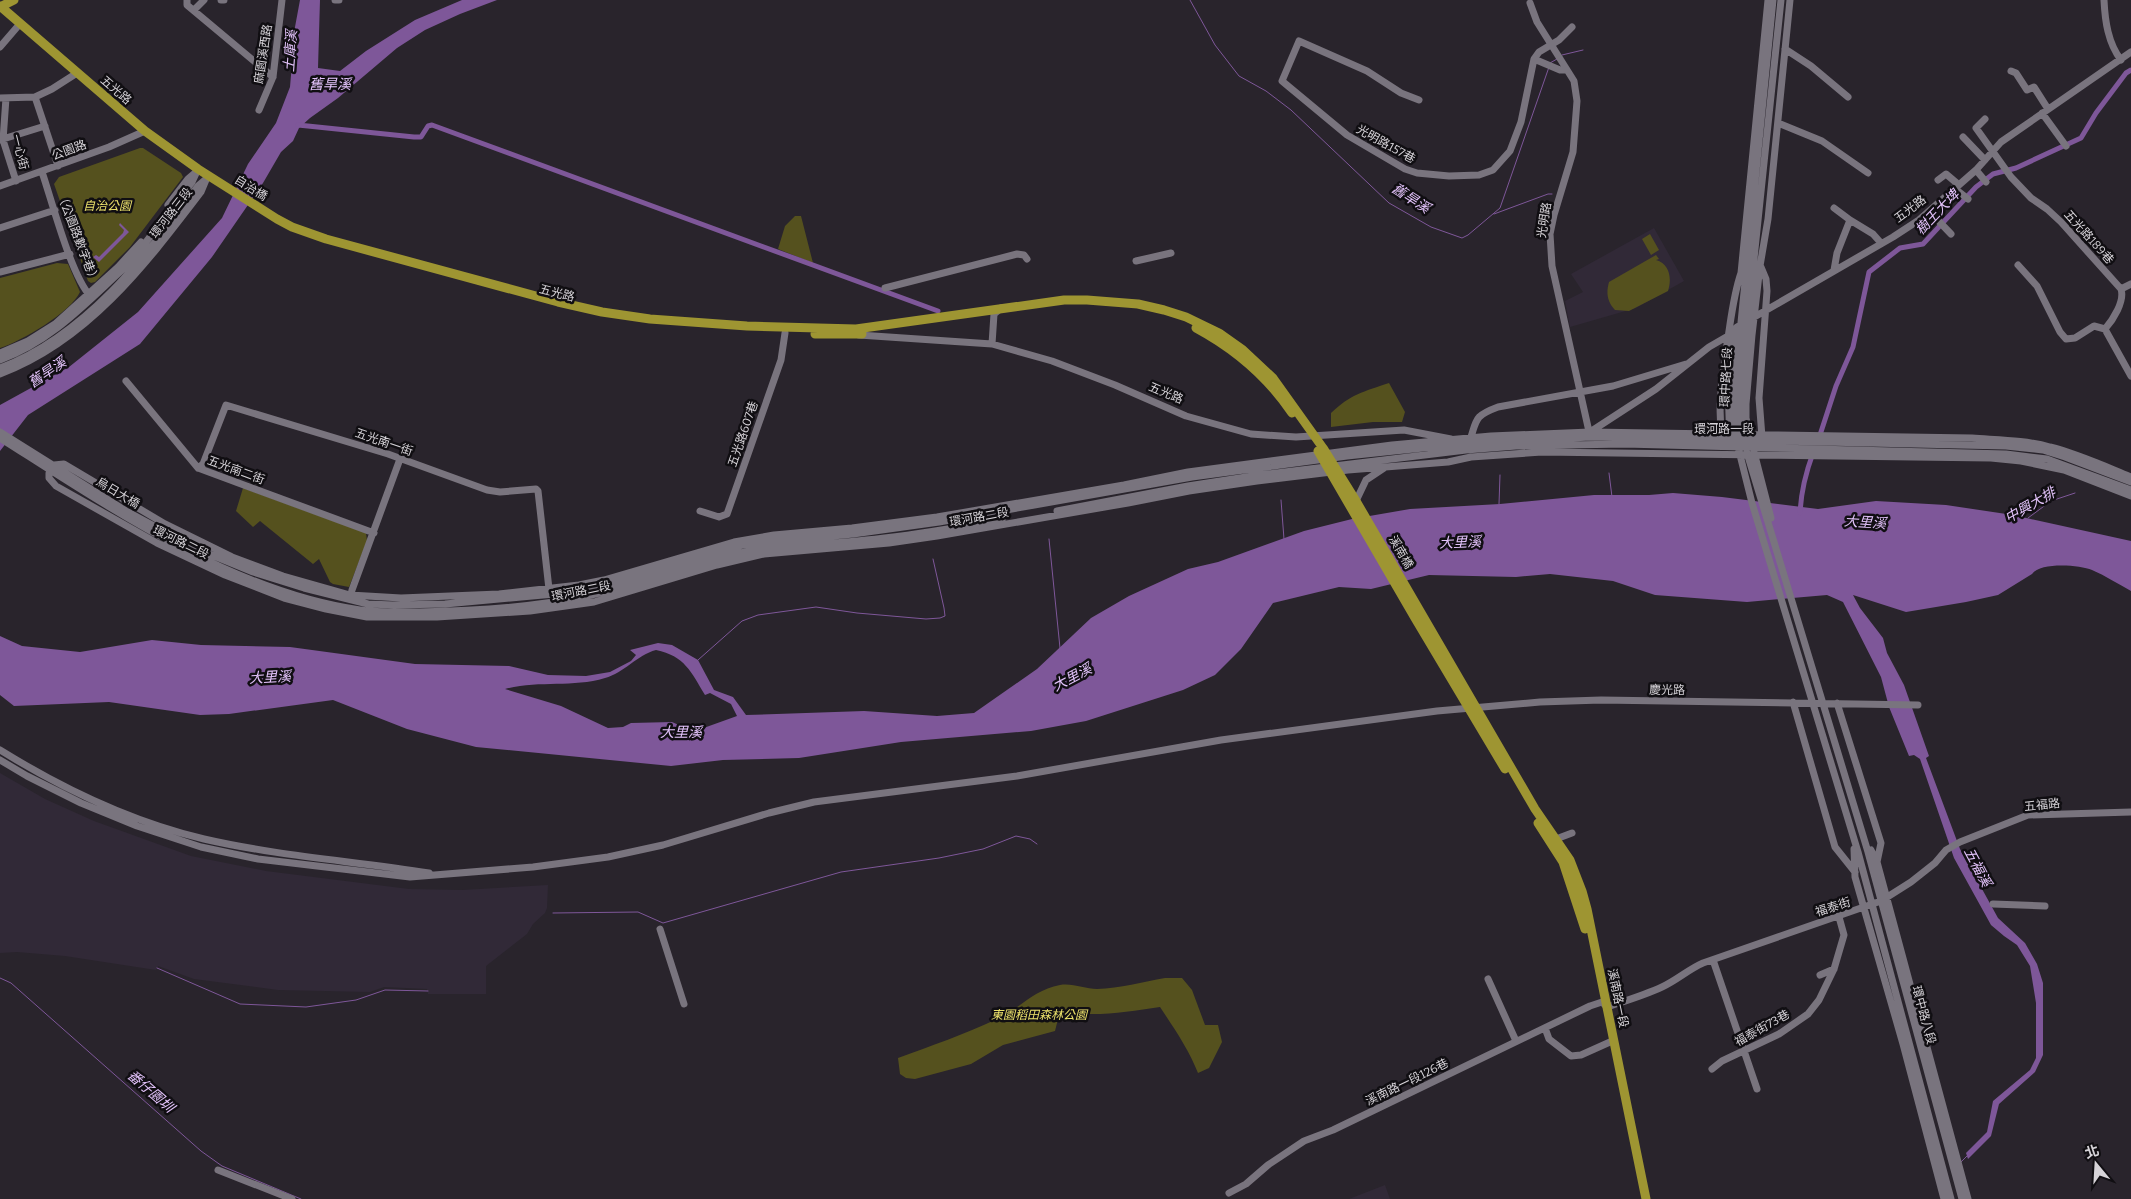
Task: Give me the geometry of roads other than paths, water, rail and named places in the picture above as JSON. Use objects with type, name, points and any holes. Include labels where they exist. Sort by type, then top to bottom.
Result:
[{"type":"main road","points":[[0,8],[14,0]]},
{"type":"main road","name":"五光路","points":[[0,8],[18,26],[75,74]]},
{"type":"main road","name":"五光路","points":[[0,8],[142,133],[221,187]]},
{"type":"main road","name":"自治橋","points":[[221,187],[264,214]]},
{"type":"main road","name":"五光路","points":[[264,214],[292,227],[326,239],[558,302],[602,312],[650,319],[857,332]]},
{"type":"main road","name":"五光路","points":[[264,214],[290,232],[307,238],[556,307],[649,324],[785,333],[857,332],[997,311],[1096,304],[1187,320]]},
{"type":"main road","name":"溪南橋","points":[[1187,320],[1219,333],[1243,350],[1273,378],[1301,415],[1356,501],[1553,838]]},
{"type":"main road","name":"溪南橋","points":[[1187,320],[1234,350],[1290,409],[1318,451],[1415,618],[1553,838]]},
{"type":"main road","name":"溪南路一段","points":[[1553,838],[1575,893],[1604,1004],[1610,1039],[1646,1199]]},
{"type":"street","points":[[187,0],[187,5],[273,77]]},
{"type":"street","points":[[194,10],[204,0]]},
{"type":"street","name":"麻園溪西路","points":[[259,110],[273,77],[282,0]]},
{"type":"street","name":"環中路七段","points":[[1724,454],[1722,440],[1722,385],[1732,338],[1735,290],[1741,273],[1768,0]]},
{"type":"street","name":"環中路七段","points":[[1774,0],[1734,393],[1736,433],[1739,454],[1842,803]]},
{"type":"street","name":"環中路七段","points":[[1781,0],[1740,393],[1741,417],[1747,453],[1851,799]]},
{"type":"street","points":[[1784,575],[1778,543],[1758,472],[1746,418],[1752,335],[1767,225],[1790,0]]},
{"type":"street","points":[[2104,0],[2109,36],[2114,51],[2121,60]]},
{"type":"street","name":"光明路","points":[[1530,3],[1537,22],[1574,81],[1577,101],[1573,144],[1554,215],[1551,242],[1552,266],[1582,392],[1590,441]]},
{"type":"street","points":[[0,47],[18,26]]},
{"type":"street","points":[[1567,70],[1555,68],[1536,60],[1539,52],[1559,40],[1572,28]]},
{"type":"street","name":"光明路157巷","points":[[1419,100],[1402,93],[1367,71],[1299,41],[1282,81],[1347,135],[1405,169],[1418,173],[1449,176],[1479,176],[1493,170],[1510,151],[1522,122],[1536,60]]},
{"type":"street","points":[[1786,49],[1811,66],[1848,97]]},
{"type":"street","name":"五光路","points":[[1737,328],[1930,212],[1956,186],[1976,170],[2002,142],[2131,52]]},
{"type":"street","points":[[2011,71],[2016,73],[2027,90],[2034,87],[2045,111],[2066,146]]},
{"type":"street","points":[[3,98],[35,97],[75,74]]},
{"type":"street","points":[[35,97],[58,166]]},
{"type":"street","name":"一心街","points":[[3,98],[1,140],[16,181]]},
{"type":"street","name":"五光路189巷","points":[[1985,119],[1976,128],[2008,172],[2031,198],[2061,222],[2121,290]]},
{"type":"street","points":[[1778,123],[1822,141],[1868,173]]},
{"type":"street","points":[[1,140],[45,126]]},
{"type":"street","name":"公園路","points":[[0,186],[42,172],[142,133]]},
{"type":"street","points":[[1963,137],[1985,160]]},
{"type":"street","points":[[1976,170],[1986,182]]},
{"type":"street","name":"環河路三段","points":[[0,374],[38,358],[55,347],[94,301],[196,171]]},
{"type":"street","name":"（公園路數字巷）","points":[[42,172],[70,254],[94,301]]},
{"type":"street","points":[[1938,180],[1946,174],[1968,199]]},
{"type":"street","name":"環河路三段","points":[[0,353],[42,333],[141,270],[201,192],[207,178]]},
{"type":"street","points":[[1834,208],[1873,234],[1881,243]]},
{"type":"street","points":[[0,228],[55,210]]},
{"type":"street","points":[[1930,212],[1951,234]]},
{"type":"street","points":[[1746,214],[1761,216],[1768,214]]},
{"type":"street","points":[[1745,225],[1756,220],[1767,225]]},
{"type":"street","points":[[1834,270],[1837,253],[1850,220]]},
{"type":"street","points":[[1136,261],[1171,253]]},
{"type":"street","points":[[0,272],[70,254]]},
{"type":"street","points":[[885,288],[1017,254],[1024,255],[1027,259]]},
{"type":"street","points":[[2018,265],[2037,286],[2060,332],[2066,340],[2075,338],[2094,326],[2106,328]]},
{"type":"street","points":[[1760,266],[1766,279],[1766,310],[1759,398],[1762,444]]},
{"type":"street","points":[[1741,273],[1737,328],[1732,338],[1728,417],[1731,443],[1758,535],[1774,576]]},
{"type":"street","points":[[2131,284],[2121,290],[2123,294],[2120,303],[2106,328],[2110,341],[2131,376]]},
{"type":"street","name":"環河路三段","points":[[0,360],[47,337],[94,301]]},
{"type":"street","name":"環河路三段","points":[[0,368],[26,358],[52,343],[94,301]]},
{"type":"street","points":[[992,344],[997,311]]},
{"type":"street","name":"五光路","points":[[857,332],[992,344],[1052,361],[1115,385],[1186,416],[1251,434],[1296,437],[1404,430],[1464,443]]},
{"type":"street","name":"五光路607巷","points":[[700,511],[719,516],[727,514],[781,360],[785,333]]},
{"type":"street","points":[[1590,441],[1710,347],[1732,338]]},
{"type":"street","points":[[1453,458],[1464,443],[1474,423],[1488,412],[1515,404],[1582,392],[1688,364]]},
{"type":"street","name":"五光南二街","points":[[126,381],[198,468],[374,533]]},
{"type":"street","name":"五光南一街","points":[[198,468],[203,464],[226,405],[400,459],[491,492],[536,489],[538,491],[549,589]]},
{"type":"street","name":"烏日大橋","points":[[0,432],[100,499]]},
{"type":"street","name":"烏日大橋","points":[[0,438],[100,499],[228,566]]},
{"type":"street","name":"環河路一段","points":[[1315,464],[1448,462],[1471,457],[1542,452],[1590,441],[1724,454],[1762,444],[1972,438],[2049,446],[2084,457],[2131,477]]},
{"type":"street","name":"環河路一段","points":[[1315,464],[1464,443],[1553,444],[1590,441],[1722,440],[1762,444],[2006,454],[2047,460],[2131,490]]},
{"type":"street","name":"環河路一段","points":[[1315,464],[1392,445],[1722,440],[2021,461],[2064,470],[2131,496]]},
{"type":"street","points":[[1356,501],[1366,480],[1383,468],[1471,457],[1464,443]]},
{"type":"street","name":"環河路一段","points":[[1762,444],[1970,444],[2015,447],[2043,450],[2065,456],[2131,482]]},
{"type":"street","points":[[350,604],[400,459]]},
{"type":"street","name":"環河路二段","points":[[1315,464],[1119,505],[937,536],[854,537],[736,546],[605,586],[554,594],[445,604],[350,604],[284,598],[192,560],[56,486],[49,478],[50,468],[60,463],[165,524],[232,557],[304,583],[350,604],[367,616],[437,617],[555,608],[594,602],[717,565],[823,540],[854,537],[937,517],[1124,486],[1188,472],[1315,464]]},
{"type":"street","name":"環河路二段","points":[[228,566],[304,588],[350,604],[374,598],[445,597],[549,589],[604,580],[734,542],[774,534],[823,540]]},
{"type":"street","name":"慶光路","points":[[442,875],[526,868],[608,857],[663,845],[784,808],[814,802],[1017,776],[1221,740],[1436,711],[1540,702],[1601,700],[1918,705]]},
{"type":"street","name":"環中路八段","points":[[1793,702],[1835,846],[1855,872]]},
{"type":"street","name":"環中路八段","points":[[1837,703],[1881,843],[1877,862]]},
{"type":"street","points":[[0,750],[37,773],[84,796],[204,839],[259,850],[442,875]]},
{"type":"street","points":[[0,760],[80,803],[138,826],[201,847],[258,858],[366,873],[410,878],[442,875]]},
{"type":"street","name":"環中路八段","points":[[1851,799],[1884,900],[1954,1156],[1962,1188],[1962,1199]]},
{"type":"street","name":"環中路八段","points":[[1842,803],[1872,905],[1944,1176],[1947,1197]]},
{"type":"street","name":"五福路","points":[[1946,850],[1960,842],[2028,815],[2131,812]]},
{"type":"street","points":[[1553,838],[1572,833]]},
{"type":"street","name":"環中路八段","points":[[1864,836],[1877,862],[1884,900]]},
{"type":"street","name":"環中路八段","points":[[1854,839],[1855,872],[1864,908],[1947,1197]]},
{"type":"street","name":"福泰街","points":[[1604,1004],[1663,986],[1693,967],[1785,933],[1839,917],[1884,900],[1912,882],[1935,863],[1946,850]]},
{"type":"street","points":[[1993,904],[2045,906]]},
{"type":"street","name":"福泰街73巷","points":[[1712,1069],[1722,1061],[1779,1034],[1808,1014],[1819,1000],[1834,969],[1844,935],[1839,917]]},
{"type":"street","points":[[660,929],[684,1004]]},
{"type":"street","points":[[1713,960],[1757,1089]]},
{"type":"street","points":[[1820,975],[1834,969]]},
{"type":"street","points":[[1488,979],[1516,1040]]},
{"type":"street","name":"溪南路一段126巷","points":[[1229,1193],[1246,1184],[1268,1165],[1304,1141],[1333,1130],[1516,1040],[1604,1004]]},
{"type":"street","points":[[1545,1028],[1549,1039],[1571,1056],[1581,1055],[1610,1039]]},
{"type":"street","points":[[218,1170],[292,1199]]},
{"type":"street","name":"環中路八段","points":[[1962,1188],[1968,1199]]},
{"type":"water","points":[[300,0],[320,0],[318,68],[340,71],[366,51],[415,20],[462,0],[497,0],[425,30],[397,48],[338,98],[310,118],[299,128],[293,141],[281,152],[263,183],[212,257],[140,344],[28,415],[0,451],[0,405],[69,367],[138,312],[222,218],[248,164],[276,123],[290,87],[295,27]]},
{"type":"water","points":[[120,223],[129,232],[99,262],[93,257],[96,255],[99,257],[123,233],[124,230],[119,225]]},
{"type":"water","name":"大里溪","points":[[1673,493],[1722,497],[1818,509],[1876,501],[1946,505],[2013,515],[2131,541],[2131,591],[2092,570],[2078,567],[2052,566],[2037,570],[1998,595],[1906,612],[1853,595],[1860,608],[1883,638],[1887,653],[1904,685],[1929,756],[1926,758],[1960,849],[1998,918],[2025,943],[2037,964],[2043,983],[2043,1055],[2035,1072],[1999,1104],[1991,1136],[1968,1159],[1966,1153],[1987,1132],[1993,1101],[2030,1070],[2036,1058],[2036,1003],[2030,966],[2017,945],[1991,925],[1954,858],[1920,759],[1914,755],[1909,756],[1889,707],[1881,677],[1843,602],[1827,595],[1747,602],[1655,595],[1613,581],[1550,574],[1516,577],[1429,575],[1371,589],[1339,587],[1273,603],[1241,649],[1215,675],[1183,690],[1086,721],[1031,731],[901,742],[799,758],[723,760],[671,766],[476,747],[407,729],[333,700],[229,714],[200,715],[109,702],[14,706],[0,695],[0,636],[22,646],[80,652],[152,640],[201,645],[290,647],[415,664],[509,666],[548,675],[586,676],[610,672],[631,661],[636,655],[630,650],[658,643],[672,645],[698,660],[714,690],[733,697],[746,715],[864,711],[937,716],[974,713],[1037,669],[1091,618],[1129,596],[1188,569],[1218,562],[1304,531],[1352,519],[1410,509],[1500,504],[1594,495]],"holes":[[[656,650],[674,656],[686,666],[705,695],[710,693],[731,704],[737,716],[698,730],[690,730],[672,722],[631,723],[623,727],[608,728],[561,706],[505,689],[517,686],[593,681],[612,676],[649,652]]]},
{"type":"waterway","name":"舊旱溪","points":[[1190,0],[1215,45],[1239,76],[1266,91],[1291,110],[1389,203],[1431,227],[1462,238],[1500,208],[1549,67]]},
{"type":"waterway","name":"舊旱溪","points":[[1562,55],[1583,50]]},
{"type":"waterway","name":"舊旱溪","points":[[1550,63],[1557,59]]},
{"type":"waterway","name":"樹王大埤","points":[[1819,438],[1836,386],[1853,347],[1869,272],[1900,248],[1923,244],[1976,187],[1993,174],[2016,168],[2081,138],[2096,113],[2126,73],[2131,70]]},
{"type":"waterway","points":[[298,125],[414,137],[421,137],[428,126],[432,125],[938,311]]},
{"type":"waterway","points":[[1494,214],[1552,194]]},
{"type":"waterway","name":"樹王大埤","points":[[1800,513],[1804,482],[1813,453]]},
{"type":"waterway","points":[[1609,473],[1612,497]]},
{"type":"waterway","points":[[1499,504],[1500,475]]},
{"type":"waterway","name":"中興大排","points":[[2028,518],[2051,501],[2075,493]]},
{"type":"waterway","points":[[1281,500],[1284,539]]},
{"type":"waterway","points":[[1049,539],[1060,648]]},
{"type":"waterway","points":[[698,660],[742,621],[758,615],[816,607],[857,613],[926,619],[945,616],[933,559]]},
{"type":"waterway","points":[[553,913],[638,912],[663,923],[841,872],[939,858],[983,849],[1016,836],[1030,839],[1037,844]]},
{"type":"waterway","points":[[157,968],[240,1004],[306,1007],[356,1000],[385,990],[428,991]]},
{"type":"waterway","name":"番仔園圳","points":[[0,978],[11,983],[201,1151],[222,1166],[301,1199]]},
{"type":"waterway","name":"五福溪","points":[[1960,1163],[1968,1155]]},
{"type":"water label","name":"土庫溪","points":[[290,51]]},
{"type":"park label","name":"自治公園","points":[[107,206]]},
{"type":"park label","name":"東園稻田森林公園","points":[[1039,1015]]}]
